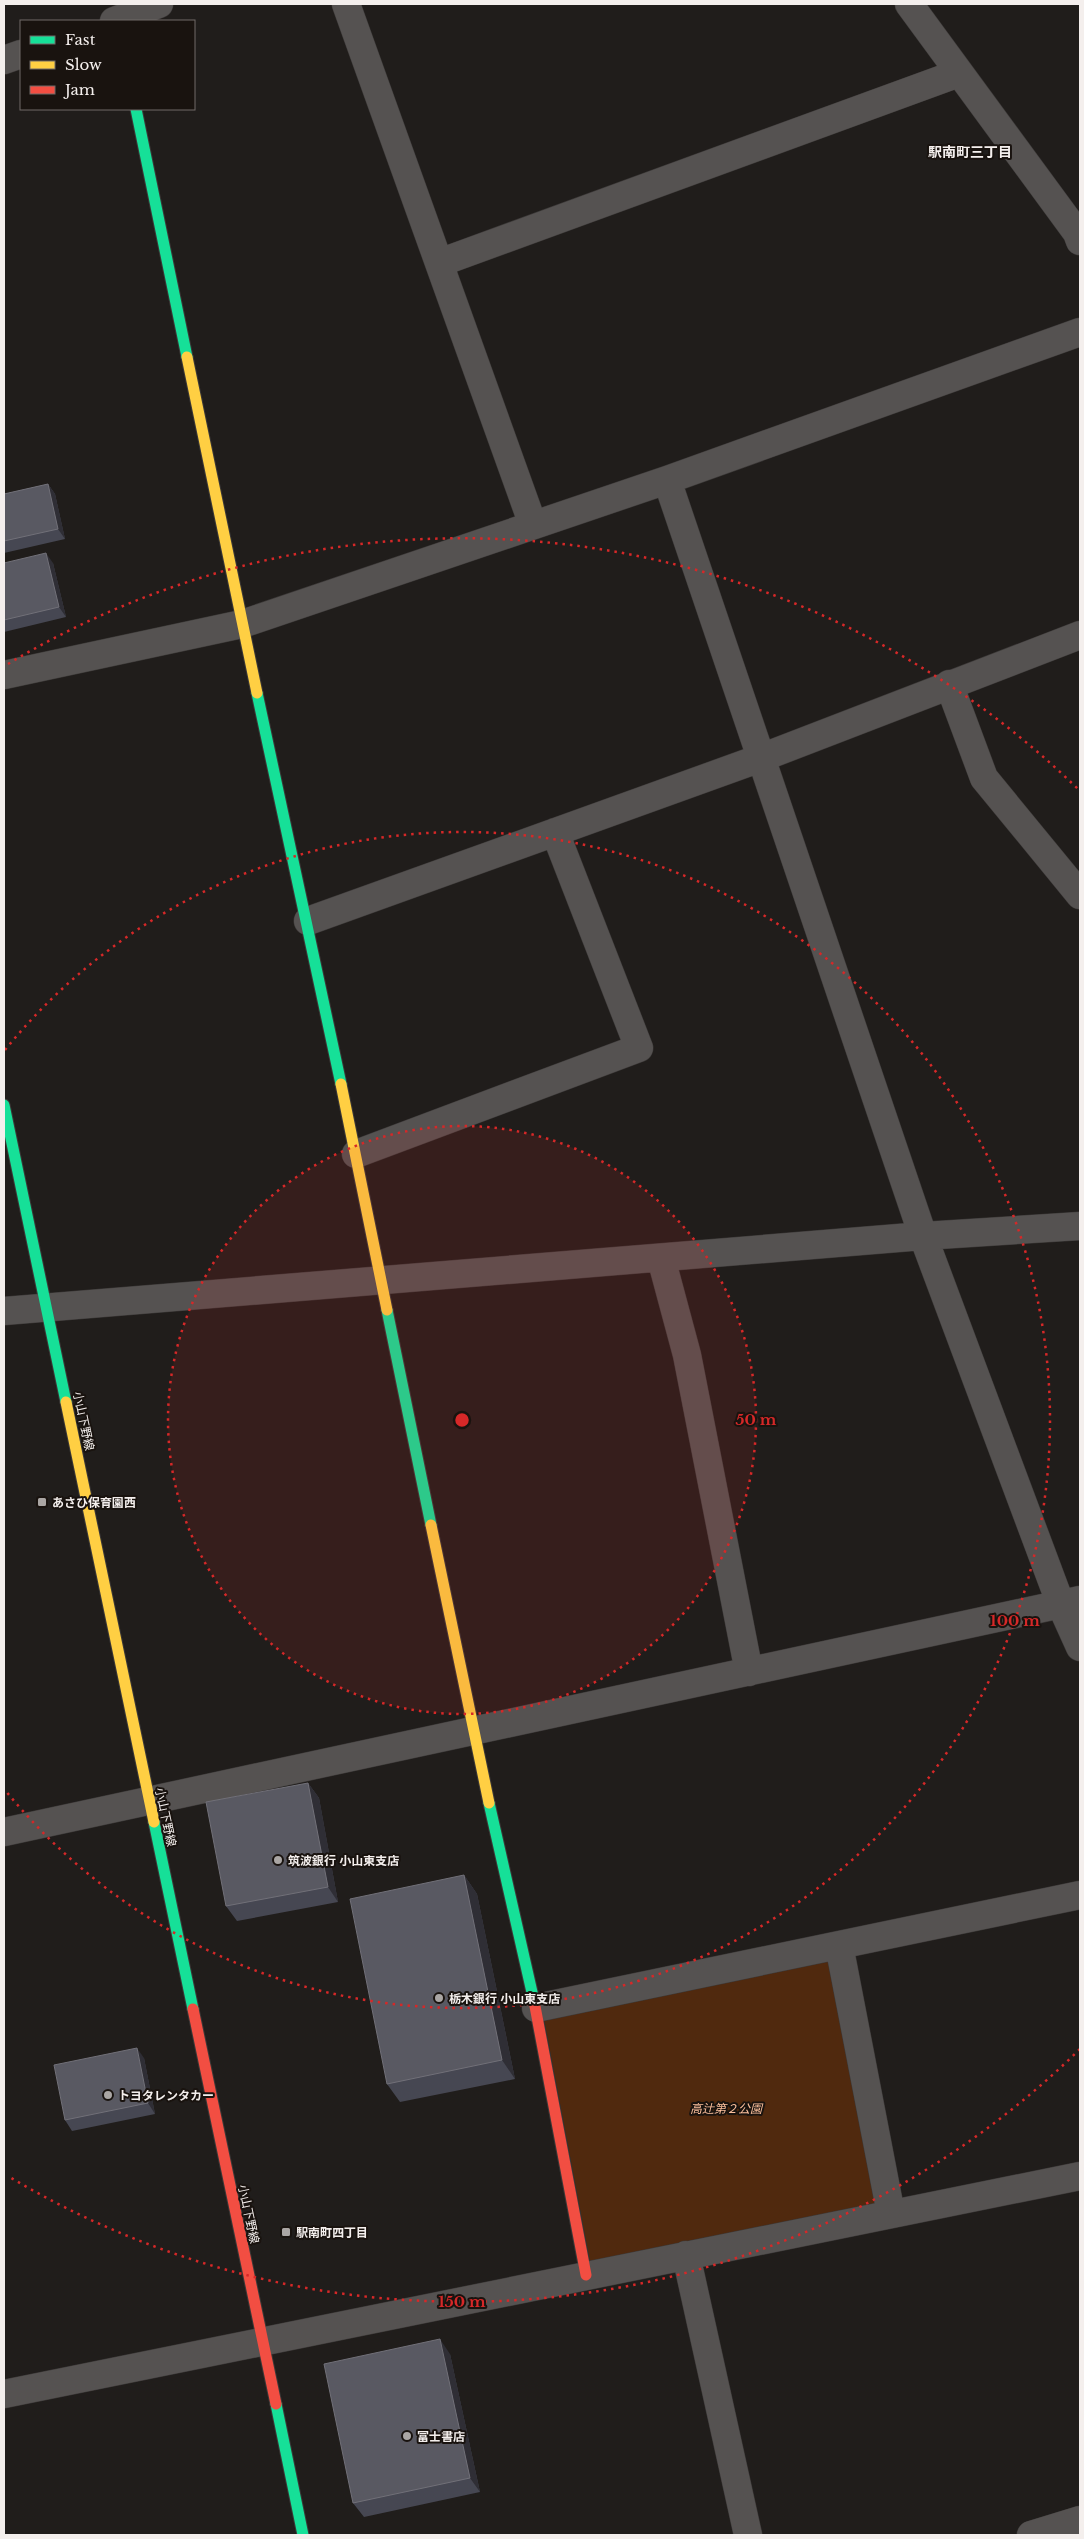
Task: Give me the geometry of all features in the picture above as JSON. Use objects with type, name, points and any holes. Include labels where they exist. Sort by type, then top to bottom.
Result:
[{"type":"street","points":[[119,20],[159,4]]},
{"type":"street","points":[[346,4],[533,525]]},
{"type":"street","points":[[909,4],[1077,232],[1080,241]]},
{"type":"street","points":[[4,60],[20,54]]},
{"type":"street","points":[[439,262],[959,72]]},
{"type":"street","points":[[136,110],[242,624],[308,921],[383,1280],[474,1732],[536,2008],[586,2275]]},
{"type":"street","points":[[4,675],[242,624],[667,480],[1080,332]]},
{"type":"street","points":[[667,480],[923,1236],[1071,1602],[1080,1647]]},
{"type":"street","points":[[308,921],[761,758],[1080,635]]},
{"type":"street","points":[[949,684],[984,778],[1080,895]]},
{"type":"street","points":[[356,1154],[638,1048],[555,832]]},
{"type":"street","name":"小山下野線","points":[[4,1105],[148,1802],[303,2535]]},
{"type":"street","points":[[4,1311],[923,1236],[1080,1226]]},
{"type":"street","points":[[662,1258],[687,1354],[749,1672]]},
{"type":"street","points":[[4,1832],[1071,1602]]},
{"type":"street","points":[[536,2008],[1080,1895]]},
{"type":"street","points":[[839,1945],[891,2214]]},
{"type":"street","points":[[4,2394],[1080,2176]]},
{"type":"street","points":[[686,2255],[748,2535]]},
{"type":"street","points":[[1031,2535],[1080,2520]]},
{"type":"green space","name":"高辻第２公園","points":[[834,1953],[883,2209],[591,2267],[543,2014]]},
{"type":"building","points":[[48,484],[58,529],[4,541],[4,494]]},
{"type":"building","points":[[46,553],[59,607],[4,620],[4,563]]},
{"type":"building","name":"筑波銀行 小山東支店","points":[[308,1783],[328,1887],[226,1906],[206,1802]]},
{"type":"building","name":"栃木銀行 小山東支店","points":[[464,1875],[502,2060],[387,2084],[350,1899]]},
{"type":"building","name":"トヨタレンタカー","points":[[137,2048],[148,2103],[65,2120],[54,2065]]},
{"type":"building","name":"富士書店","points":[[440,2339],[470,2478],[353,2503],[324,2364]]},
{"type":"traffic: fast","points":[[136,110],[187,357]]},
{"type":"traffic: fast","points":[[257,693],[341,1084]]},
{"type":"traffic: fast","points":[[4,1105],[66,1402]]},
{"type":"traffic: fast","points":[[387,1310],[431,1525]]},
{"type":"traffic: fast","points":[[489,1803],[534,2001]]},
{"type":"traffic: fast","points":[[154,1822],[193,2009]]},
{"type":"traffic: fast","points":[[276,2404],[303,2535]]},
{"type":"traffic: slow","points":[[187,357],[257,693]]},
{"type":"traffic: slow","points":[[341,1084],[387,1310]]},
{"type":"traffic: slow","points":[[66,1402],[154,1822]]},
{"type":"traffic: slow","points":[[431,1525],[489,1803]]},
{"type":"traffic: jam","points":[[534,2001],[586,2275]]},
{"type":"traffic: jam","points":[[193,2009],[276,2404]]},
{"type":"place","name":"あさひ保育園西","points":[[42,1502]]},
{"type":"place","name":"筑波銀行 小山東支店","points":[[278,1860]]},
{"type":"place","name":"栃木銀行 小山東支店","points":[[439,1998]]},
{"type":"place","name":"トヨタレンタカー","points":[[108,2095]]},
{"type":"place","name":"駅南町四丁目","points":[[286,2232]]},
{"type":"place","name":"富士書店","points":[[407,2436]]},
{"type":"district","name":"駅南町三丁目","points":[[970,152]]}]
